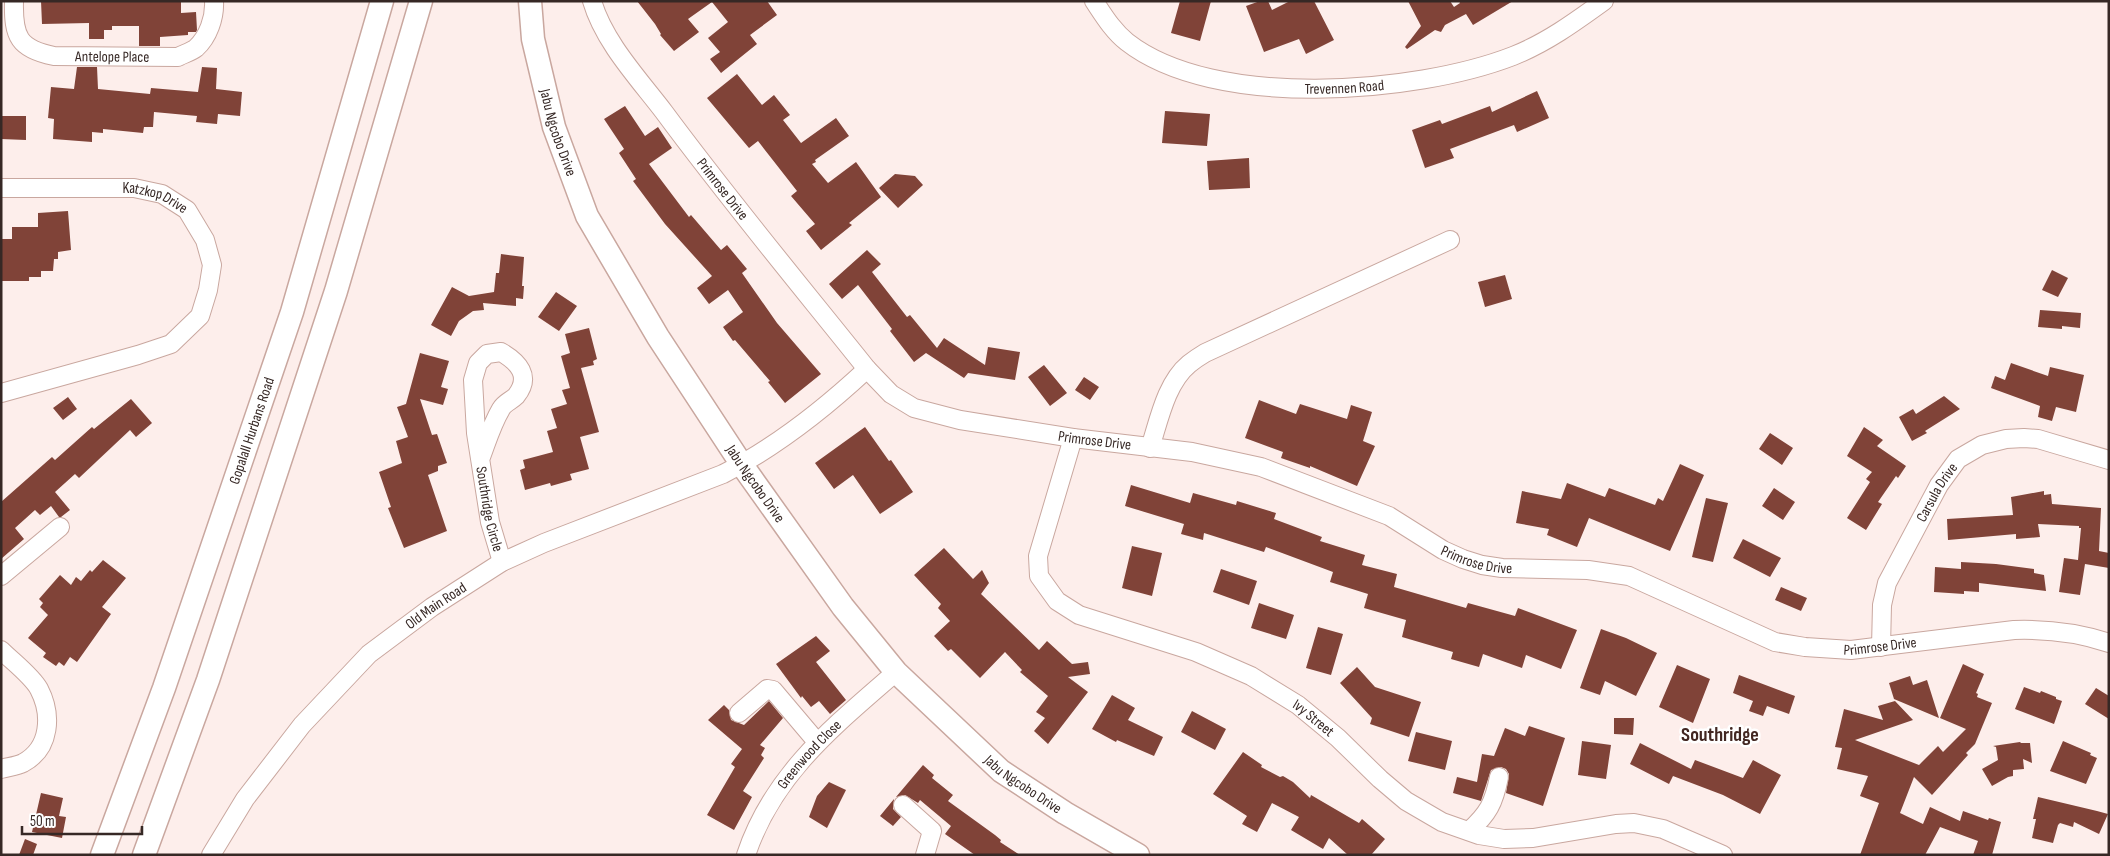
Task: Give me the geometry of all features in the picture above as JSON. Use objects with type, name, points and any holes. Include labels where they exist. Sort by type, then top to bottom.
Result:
[{"type":"main road","name":"Gopalall Hurbans Road","points":[[102,855],[164,688],[292,312],[382,1]]},
{"type":"main road","points":[[144,855],[208,680],[336,291],[421,1]]},
{"type":"main road","name":"Jabu Ngcobo Drive","points":[[530,1],[533,39],[554,127],[587,216],[658,337],[742,465],[844,607],[896,672],[1001,771],[1065,813],[1138,855]]},
{"type":"street","name":"Antelope Place","points":[[14,1],[13,18],[18,38],[36,52],[54,56],[178,57],[195,49],[209,31],[214,1]]},
{"type":"street","name":"Primrose Drive","points":[[592,1],[596,16],[622,57],[698,158],[867,369],[891,394],[914,408],[960,420],[1073,438],[1192,452],[1261,467],[1388,516],[1443,550],[1482,565],[1502,568],[1588,570],[1621,575],[1658,588],[1774,642],[1851,650],[2033,629],[2070,633],[2109,643]]},
{"type":"street","name":"Trevennen Road","points":[[1094,1],[1110,25],[1127,42],[1175,69],[1273,88],[1306,89],[1395,84],[1512,56],[1544,42],[1576,22],[1604,1]]},
{"type":"street","name":"Katzkop Drive","points":[[1,188],[134,188],[162,194],[187,210],[205,240],[212,265],[208,290],[200,316],[170,344],[138,355],[1,393]]},
{"type":"street","points":[[1150,448],[1168,394],[1178,376],[1189,364],[1205,353],[1450,240]]},
{"type":"street","name":"Southridge Circle","points":[[481,457],[502,406],[516,396],[521,385],[522,371],[514,360],[501,352],[487,354],[478,363],[474,380],[476,433],[490,522],[502,562]]},
{"type":"street","points":[[742,465],[835,399],[867,369]]},
{"type":"street","name":"Ivy Street","points":[[1073,438],[1038,556],[1039,576],[1058,601],[1079,614],[1196,652],[1251,676],[1298,705],[1338,738],[1406,801],[1442,822],[1469,831],[1504,839],[1533,838],[1616,824],[1634,823],[1663,829],[1723,855]]},
{"type":"street","name":"Carsula Drive","points":[[1881,647],[1882,605],[1887,583],[1939,484],[1958,459],[1982,446],[2006,439],[2024,438],[2038,439],[2109,460]]},
{"type":"street","name":"Old Main Road","points":[[211,855],[245,800],[302,725],[369,654],[432,607],[502,562],[544,543],[724,474],[742,465]]},
{"type":"street","points":[[1,576],[60,526]]},
{"type":"street","points":[[1,650],[38,687],[46,708],[48,732],[37,752],[23,762],[1,769]]},
{"type":"street","name":"Greenwood Close","points":[[746,855],[753,834],[782,785],[817,742],[896,672]]},
{"type":"street","points":[[739,713],[767,690],[773,690],[817,742]]},
{"type":"street","points":[[1469,831],[1485,817],[1496,793],[1499,777]]},
{"type":"street","points":[[903,805],[932,831],[925,855]]},
{"type":"building","points":[[41,1],[181,1],[181,13],[196,12],[197,30],[196,32],[188,32],[188,35],[160,37],[160,46],[139,46],[139,26],[112,26],[112,30],[104,30],[104,39],[89,39],[89,23],[42,24]]},
{"type":"building","points":[[637,1],[767,1],[777,15],[750,35],[757,44],[721,73],[710,59],[720,52],[708,38],[728,22],[712,2],[688,19],[699,32],[674,51],[660,35],[655,24]]},
{"type":"building","points":[[1180,1],[1211,1],[1200,41],[1171,33]]},
{"type":"building","points":[[1260,1],[1268,1],[1272,10],[1290,1],[1314,1],[1334,40],[1306,54],[1299,39],[1264,52],[1246,6]]},
{"type":"building","points":[[1408,1],[1450,1],[1454,7],[1460,3],[1459,1],[1513,1],[1473,25],[1466,14],[1445,25],[1441,32],[1435,30],[1407,49],[1405,47],[1421,26]]},
{"type":"building","points":[[77,67],[97,67],[98,89],[150,94],[151,88],[198,92],[202,67],[217,68],[216,89],[242,92],[240,116],[218,114],[217,124],[196,122],[197,116],[154,112],[153,127],[144,127],[143,133],[103,129],[103,133],[92,132],[92,142],[53,139],[54,119],[48,118],[51,87],[74,89]]},
{"type":"building","points":[[737,74],[762,105],[774,95],[790,115],[783,120],[801,143],[836,118],[849,136],[812,164],[828,183],[856,162],[881,197],[849,223],[852,225],[821,250],[806,231],[815,224],[791,196],[797,191],[758,141],[749,148],[707,98]]},
{"type":"building","points":[[1537,91],[1549,118],[1517,132],[1514,125],[1450,149],[1454,158],[1425,168],[1412,130],[1440,120],[1442,124],[1490,106],[1492,112]]},
{"type":"building","points":[[625,106],[645,136],[658,127],[672,148],[649,164],[689,217],[691,215],[721,250],[727,245],[747,269],[742,273],[777,323],[821,374],[785,403],[768,382],[770,381],[735,340],[733,341],[723,327],[743,312],[728,290],[709,304],[697,288],[712,276],[665,224],[633,181],[636,179],[619,153],[624,149],[604,119]]},
{"type":"building","points":[[1165,111],[1210,114],[1207,146],[1162,143]]},
{"type":"building","points":[[1,116],[26,116],[26,140],[1,139]]},
{"type":"building","points":[[1249,158],[1250,188],[1209,190],[1207,161]]},
{"type":"building","points":[[895,174],[915,176],[923,185],[898,208],[879,188]]},
{"type":"building","points":[[68,211],[71,250],[58,252],[58,259],[54,259],[53,271],[41,271],[41,277],[29,277],[29,281],[1,281],[1,239],[12,239],[12,227],[38,227],[38,213]]},
{"type":"building","points":[[867,250],[881,264],[872,272],[907,317],[910,315],[937,348],[944,338],[985,365],[988,347],[1020,352],[1015,380],[968,373],[964,378],[926,353],[914,362],[890,331],[892,329],[858,285],[842,299],[829,284]]},
{"type":"building","points":[[501,254],[524,257],[523,299],[516,298],[516,306],[483,303],[484,310],[473,311],[459,321],[451,336],[431,325],[452,287],[469,296],[494,292]]},
{"type":"building","points":[[2052,270],[2068,278],[2058,297],[2042,290]]},
{"type":"building","points":[[1505,275],[1512,299],[1485,307],[1478,282]]},
{"type":"building","points":[[556,292],[577,306],[559,331],[538,317]]},
{"type":"building","points":[[2040,310],[2081,313],[2080,328],[2062,326],[2062,329],[2038,327]]},
{"type":"building","points":[[589,328],[597,359],[593,361],[594,365],[581,368],[599,432],[580,437],[589,469],[570,474],[572,480],[551,486],[550,483],[525,490],[520,470],[525,468],[523,460],[553,452],[547,431],[557,428],[551,409],[567,404],[562,390],[570,388],[561,356],[570,353],[565,334]]},
{"type":"building","points":[[420,353],[449,361],[441,387],[448,389],[443,405],[420,399],[432,435],[437,434],[447,463],[438,466],[438,471],[428,475],[447,531],[404,548],[388,508],[391,507],[379,472],[402,463],[396,441],[408,437],[397,407],[406,404]]},
{"type":"building","points":[[2011,363],[2048,376],[2050,367],[2084,375],[2076,412],[2056,407],[2052,421],[2038,417],[2040,406],[1991,388],[1995,376],[2005,380]]},
{"type":"building","points":[[1044,365],[1067,393],[1050,406],[1028,377]]},
{"type":"building","points":[[1084,377],[1099,387],[1090,400],[1075,390]]},
{"type":"building","points":[[1944,396],[1960,409],[1925,431],[1927,433],[1912,441],[1899,417],[1913,409],[1916,414]]},
{"type":"building","points":[[68,397],[77,409],[63,420],[53,408]]},
{"type":"building","points":[[131,399],[152,423],[136,437],[130,430],[79,478],[75,474],[55,492],[70,510],[61,517],[51,506],[40,515],[35,510],[15,528],[24,539],[1,559],[1,502],[52,457],[55,460],[92,427],[94,429]]},
{"type":"building","points":[[1259,400],[1296,414],[1300,404],[1347,419],[1351,405],[1372,412],[1363,441],[1375,446],[1357,486],[1310,466],[1310,468],[1281,458],[1283,452],[1245,438]]},
{"type":"building","points":[[865,427],[913,492],[880,514],[853,475],[834,489],[815,463]]},
{"type":"building","points":[[1864,427],[1883,440],[1877,446],[1906,466],[1898,478],[1896,476],[1878,502],[1882,504],[1866,530],[1847,518],[1870,482],[1866,479],[1872,472],[1847,456]]},
{"type":"building","points":[[1770,433],[1793,448],[1782,465],[1759,449]]},
{"type":"building","points":[[1680,464],[1704,475],[1670,551],[1589,518],[1577,547],[1547,535],[1549,529],[1516,523],[1522,491],[1561,499],[1567,483],[1605,497],[1609,488],[1655,505],[1658,498],[1663,501]]},
{"type":"building","points":[[1131,485],[1190,503],[1193,493],[1236,505],[1237,501],[1276,513],[1274,519],[1322,537],[1320,541],[1365,555],[1362,565],[1397,574],[1394,587],[1466,608],[1468,603],[1515,616],[1518,608],[1577,630],[1561,669],[1526,655],[1522,668],[1483,654],[1479,667],[1451,659],[1453,652],[1402,637],[1406,620],[1364,608],[1368,594],[1330,582],[1333,572],[1266,547],[1264,552],[1204,533],[1203,540],[1181,534],[1184,524],[1125,506]]},
{"type":"building","points":[[1774,488],[1795,502],[1783,520],[1762,506]]},
{"type":"building","points":[[2044,491],[2044,495],[2051,494],[2052,504],[2101,508],[2099,551],[2109,553],[2109,568],[2085,564],[2080,595],[2059,592],[2064,558],[2078,560],[2081,528],[2079,526],[2038,524],[2040,537],[2016,539],[2016,534],[1948,540],[1947,519],[2013,515],[2011,497]]},
{"type":"building","points":[[1706,498],[1728,503],[1713,562],[1692,557]]},
{"type":"building","points":[[1743,539],[1781,558],[1770,577],[1733,558]]},
{"type":"building","points":[[1132,546],[1162,553],[1152,596],[1122,588]]},
{"type":"building","points":[[944,548],[973,579],[982,570],[989,583],[981,594],[1039,650],[1047,641],[1072,664],[1088,662],[1090,674],[1068,677],[1088,692],[1048,744],[1034,731],[1045,718],[1036,712],[1048,696],[1020,672],[1022,670],[1005,652],[980,678],[951,649],[948,651],[934,636],[950,621],[938,608],[941,604],[914,575]]},
{"type":"building","points":[[103,560],[126,578],[102,607],[111,614],[77,662],[70,657],[64,666],[59,662],[56,666],[43,657],[46,653],[28,638],[48,615],[40,607],[43,603],[39,599],[60,575],[71,585],[76,577],[81,581],[90,570],[92,572]]},
{"type":"building","points":[[1961,562],[2034,569],[2034,573],[2044,575],[2046,591],[1979,583],[1979,592],[1964,591],[1964,594],[1934,592],[1935,567],[1961,569]]},
{"type":"building","points":[[1221,569],[1257,581],[1249,605],[1213,592]]},
{"type":"building","points":[[1781,587],[1807,598],[1801,611],[1775,600]]},
{"type":"building","points":[[1259,603],[1294,615],[1286,639],[1251,628]]},
{"type":"building","points":[[1318,627],[1343,634],[1331,675],[1306,668]]},
{"type":"building","points":[[1601,629],[1626,638],[1657,653],[1636,696],[1605,681],[1600,695],[1580,688]]},
{"type":"building","points":[[816,636],[830,651],[816,662],[846,700],[830,714],[819,701],[811,707],[802,696],[801,698],[776,664]]},
{"type":"building","points":[[1963,664],[1984,674],[1976,693],[1978,694],[1977,697],[1992,703],[1975,744],[1966,753],[1968,755],[1932,795],[1914,777],[1900,813],[1923,824],[1930,807],[1960,821],[1963,811],[1988,820],[1989,818],[2001,822],[1992,855],[1973,855],[1978,841],[1940,827],[1925,855],[1860,855],[1879,803],[1860,796],[1868,776],[1837,769],[1842,748],[1835,747],[1844,709],[1883,720],[1878,706],[1895,701],[1913,720],[1855,740],[1919,765],[1938,746],[1943,752],[1966,729],[1940,718]]},
{"type":"building","points":[[1677,665],[1710,679],[1693,723],[1659,707]]},
{"type":"building","points":[[1357,667],[1375,687],[1421,702],[1409,737],[1370,724],[1372,718],[1340,683]]},
{"type":"building","points":[[1739,675],[1795,696],[1789,714],[1767,706],[1763,716],[1749,711],[1753,701],[1733,693]]},
{"type":"building","points":[[1910,676],[1913,685],[1927,680],[1939,718],[1894,699],[1889,683]]},
{"type":"building","points":[[2024,687],[2040,693],[2041,691],[2062,701],[2054,724],[2015,709]]},
{"type":"building","points":[[2096,688],[2109,696],[2109,719],[2085,704]]},
{"type":"building","points":[[1112,695],[1135,708],[1128,720],[1163,737],[1154,756],[1117,740],[1116,742],[1092,729]]},
{"type":"building","points":[[769,701],[783,718],[760,745],[765,748],[761,755],[764,758],[743,791],[752,797],[734,830],[707,815],[735,767],[731,764],[742,749],[708,720],[724,705],[729,710],[731,720],[744,725]]},
{"type":"building","points":[[1192,711],[1226,729],[1215,750],[1181,732]]},
{"type":"building","points":[[1614,718],[1634,718],[1633,735],[1614,734]]},
{"type":"building","points":[[1529,726],[1565,738],[1543,806],[1506,793],[1509,774],[1506,769],[1501,767],[1491,770],[1481,801],[1453,793],[1457,777],[1477,782],[1482,754],[1494,756],[1505,728],[1525,736]]},
{"type":"building","points":[[1416,732],[1452,741],[1445,770],[1408,761]]},
{"type":"building","points":[[1582,741],[1611,745],[1606,779],[1578,775]]},
{"type":"building","points":[[2063,741],[2091,753],[2090,755],[2097,758],[2086,784],[2050,771]]},
{"type":"building","points":[[2020,742],[2030,743],[2032,763],[2023,759],[2024,769],[2013,770],[2013,776],[1992,786],[1982,769],[1998,760],[1996,747],[1993,746]]},
{"type":"building","points":[[1640,743],[1691,769],[1695,760],[1743,778],[1753,760],[1781,775],[1760,814],[1723,795],[1673,776],[1669,784],[1630,764]]},
{"type":"building","points":[[1243,752],[1262,765],[1261,767],[1293,782],[1310,798],[1311,795],[1359,823],[1362,819],[1385,839],[1371,855],[1348,855],[1329,838],[1323,849],[1291,830],[1299,817],[1272,803],[1257,832],[1242,824],[1247,816],[1213,794]]},
{"type":"building","points":[[923,765],[934,775],[932,778],[953,795],[948,801],[995,835],[1001,840],[1000,842],[1020,855],[975,855],[945,834],[951,826],[920,800],[918,803],[905,795],[896,797]]},
{"type":"building","points":[[829,782],[846,790],[827,828],[809,817],[817,796]]},
{"type":"building","points":[[41,793],[63,798],[59,816],[66,817],[62,838],[32,832]]},
{"type":"building","points":[[2038,797],[2108,814],[2099,834],[2074,822],[2073,827],[2060,823],[2058,825],[2053,843],[2032,838],[2036,819],[2033,819]]},
{"type":"building","points":[[894,799],[893,809],[901,817],[893,826],[880,816]]},
{"type":"building","points":[[25,839],[37,844],[33,855],[19,855]]},
{"type":"district","name":"Southridge","points":[[1720,734]]}]
